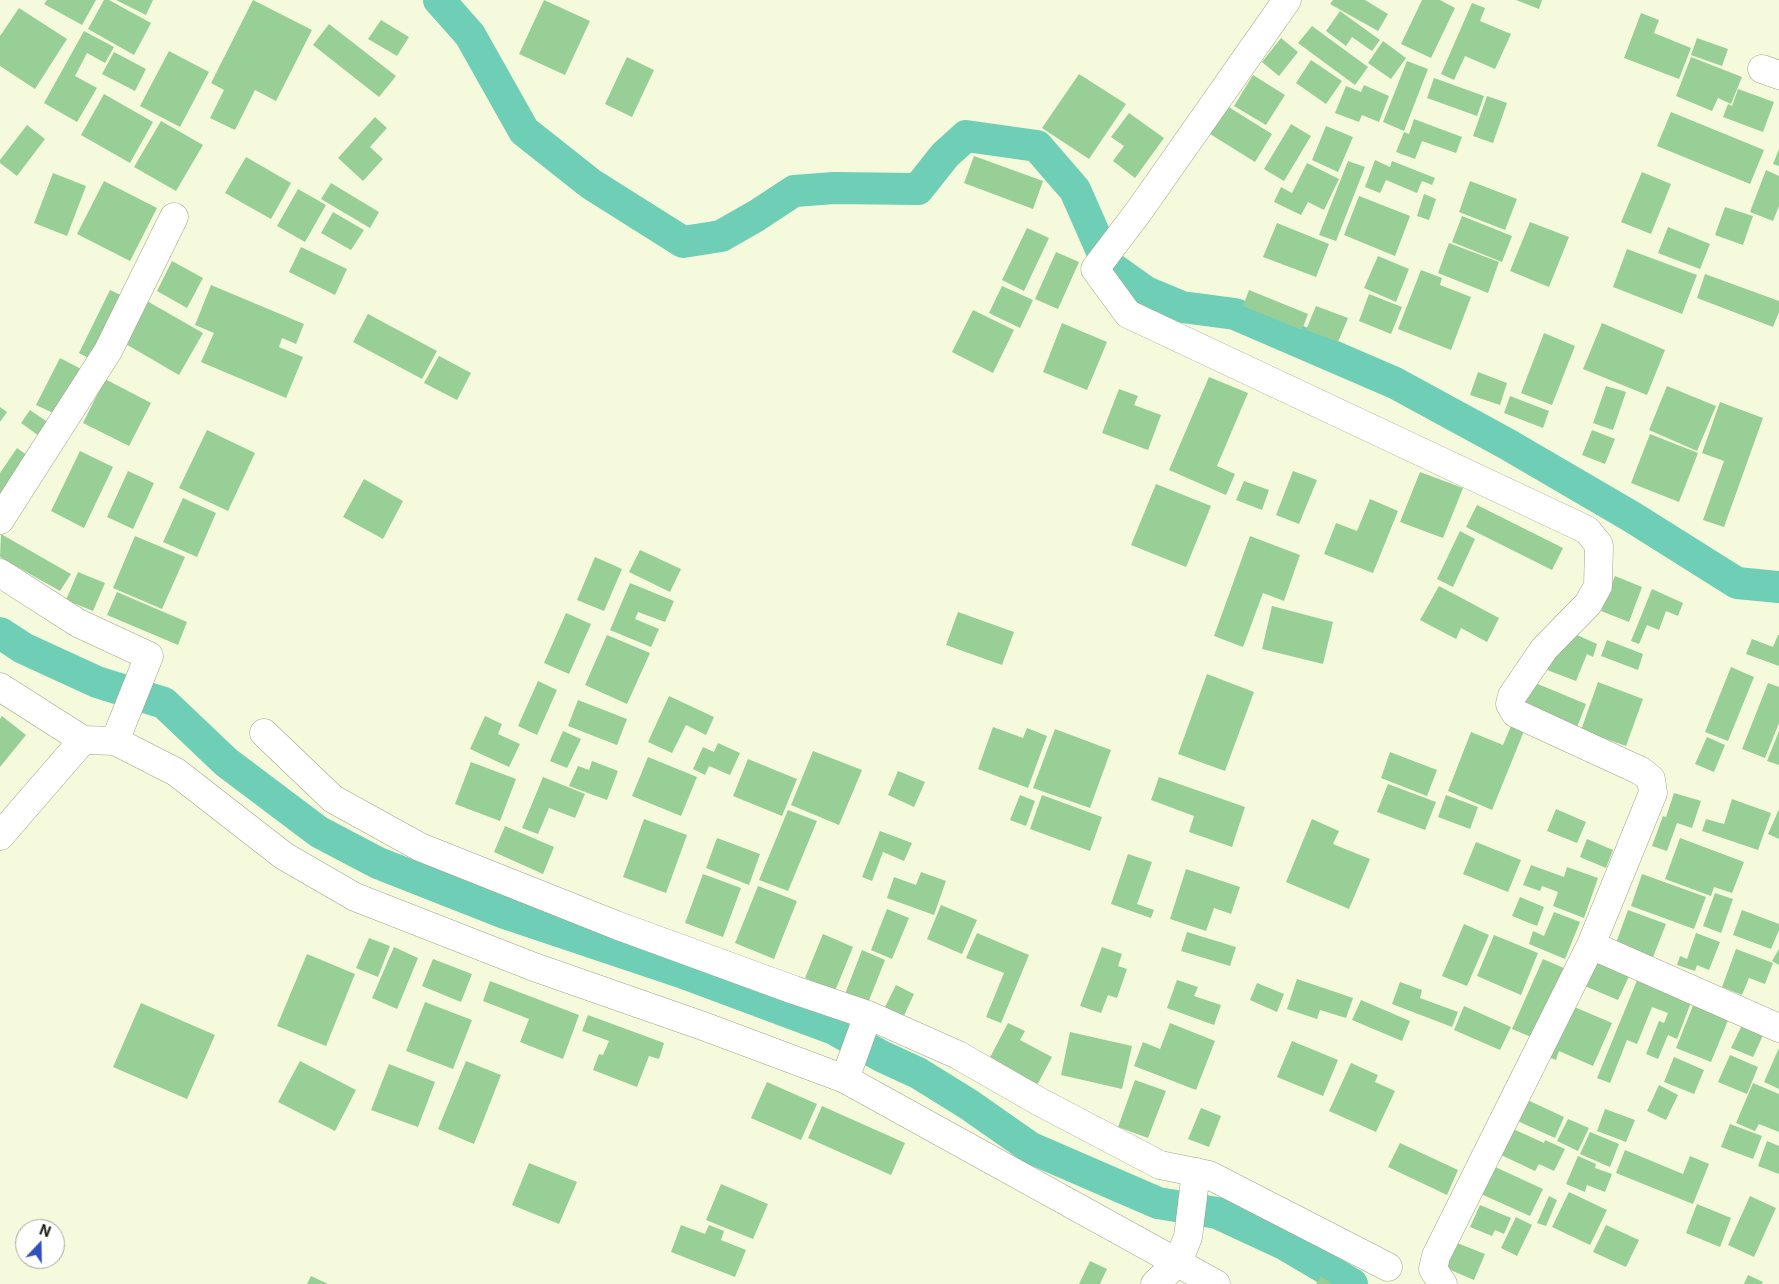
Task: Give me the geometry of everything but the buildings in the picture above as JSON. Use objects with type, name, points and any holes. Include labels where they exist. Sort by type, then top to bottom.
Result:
[{"type":"street","points":[[1287,0],[1138,211],[1094,269],[1128,314],[1587,530],[1599,545],[1598,586],[1588,604],[1544,649],[1512,696],[1510,704],[1515,712],[1641,771],[1652,779],[1653,793],[1591,945],[1436,1256],[1433,1268],[1443,1284]]},
{"type":"street","points":[[0,520],[108,351],[174,217]]},
{"type":"street","points":[[0,573],[78,622],[149,656],[119,731]]},
{"type":"street","points":[[0,687],[83,740]]},
{"type":"street","points":[[0,836],[83,740],[119,731],[176,772],[284,856],[355,897],[534,967],[703,1026],[850,1067],[1183,1250],[1216,1284]]},
{"type":"street","points":[[264,733],[333,799],[420,847],[616,924],[794,990],[868,1015],[958,1055],[1040,1102],[1160,1165],[1196,1180],[1209,1175],[1388,1267]]},
{"type":"street","points":[[1591,945],[1779,1028]]},
{"type":"street","points":[[850,1067],[868,1015]]},
{"type":"street","points":[[1155,1284],[1183,1250],[1196,1180]]},
{"type":"waterway","points":[[439,0],[470,35],[524,131],[591,184],[683,242],[721,236],[794,191],[834,188],[918,189],[945,155],[966,136],[1037,146],[1075,190],[1108,265],[1146,292],[1182,307],[1235,314],[1395,383],[1507,444],[1632,517],[1737,583],[1779,587]]},
{"type":"waterway","points":[[0,633],[23,648],[97,682],[164,703],[226,762],[319,832],[378,863],[505,913],[681,972],[834,1029],[881,1056],[918,1073],[968,1104],[1031,1148],[1158,1203],[1217,1213],[1284,1244],[1352,1284]]}]
